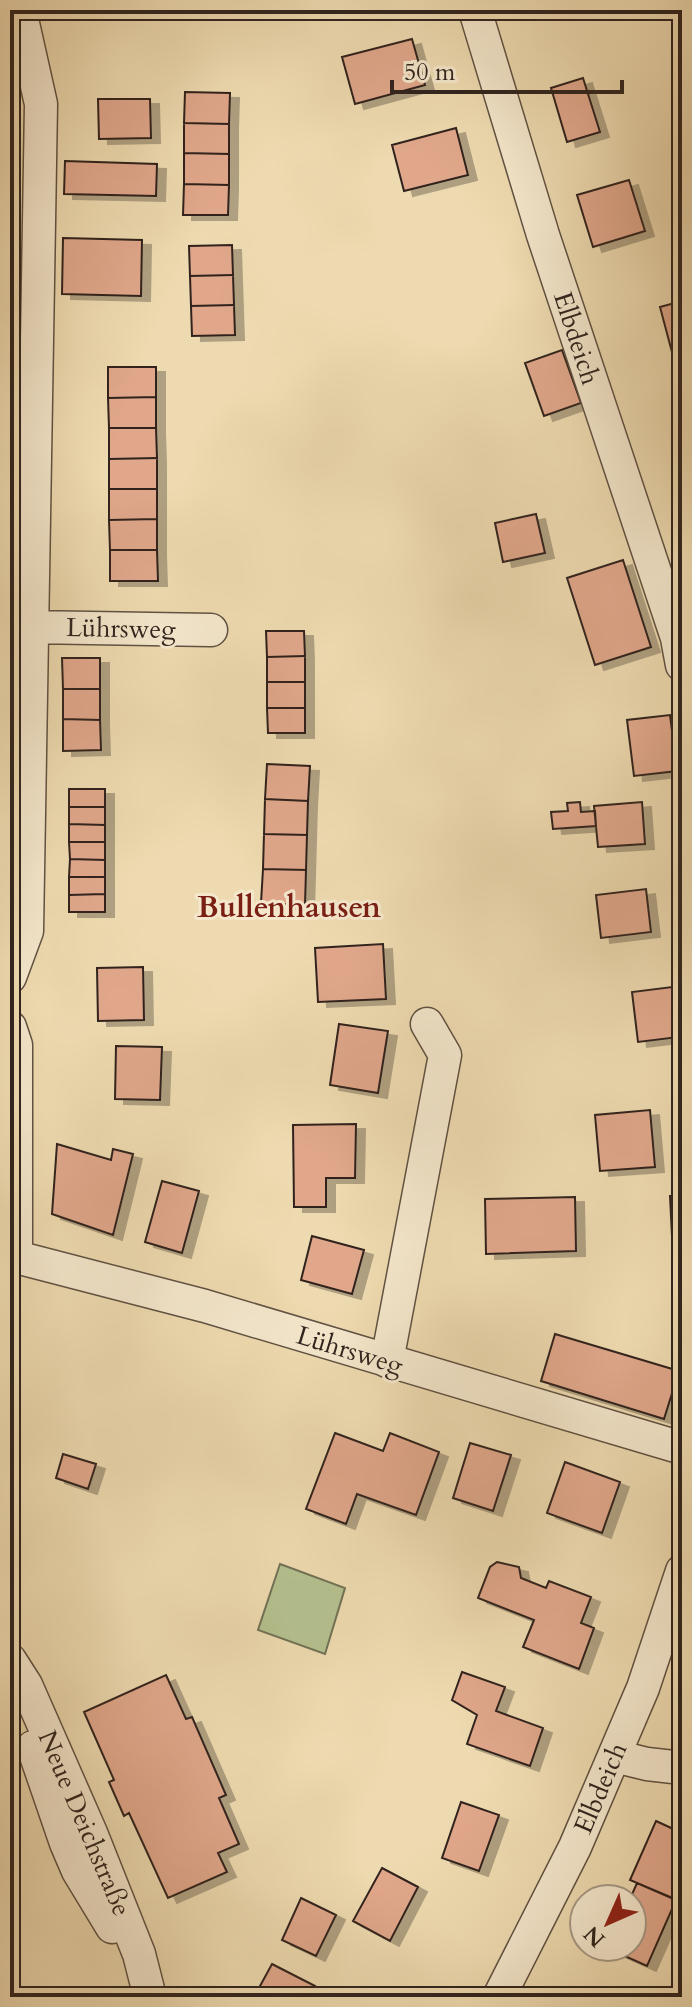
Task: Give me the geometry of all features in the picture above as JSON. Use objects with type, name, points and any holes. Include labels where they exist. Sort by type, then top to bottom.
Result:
[{"type":"street","name":"Lührsweg","points":[[10,977],[27,931],[41,104],[20,10]]},
{"type":"street","name":"Elbdeich","points":[[475,10],[543,235],[677,638],[682,665]]},
{"type":"street","name":"Lührsweg","points":[[30,627],[211,630]]},
{"type":"street","points":[[387,1361],[445,1055],[427,1024]]},
{"type":"street","name":"Lührsweg","points":[[10,1027],[16,1045],[13,1259],[205,1306],[682,1448]]},
{"type":"street","name":"Elbdeich","points":[[499,1997],[575,1847],[643,1688],[682,1571]]},
{"type":"street","name":"Neue Deichstraße","points":[[10,1660],[26,1685],[91,1833],[139,1954],[149,1994]]},
{"type":"street","name":"Neue Deichstraße","points":[[10,1668],[14,1690],[66,1843],[78,1871],[149,1994]]},
{"type":"street","points":[[614,1756],[682,1768]]},
{"type":"green space","points":[[280,1564],[345,1588],[325,1654],[258,1630]]},
{"type":"building","points":[[412,39],[425,85],[355,104],[342,57]]},
{"type":"building","points":[[583,78],[600,132],[567,142],[551,88]]},
{"type":"building","points":[[185,92],[230,93],[229,124],[184,123]]},
{"type":"building","points":[[98,99],[150,99],[151,138],[99,139]]},
{"type":"building","points":[[184,123],[229,124],[229,154],[184,153]]},
{"type":"building","points":[[456,128],[468,175],[404,191],[392,145]]},
{"type":"building","points":[[184,153],[229,154],[229,185],[184,184]]},
{"type":"building","points":[[65,161],[157,164],[156,196],[64,194]]},
{"type":"building","points":[[629,180],[645,231],[593,247],[577,195]]},
{"type":"building","points":[[184,184],[229,185],[228,215],[183,215]]},
{"type":"building","points":[[63,238],[142,240],[141,296],[62,294]]},
{"type":"building","points":[[232,245],[233,275],[190,276],[189,246]]},
{"type":"building","points":[[233,275],[234,305],[191,306],[190,276]]},
{"type":"building","points":[[682,301],[682,385],[681,386],[660,307]]},
{"type":"building","points":[[234,305],[235,335],[192,336],[191,306]]},
{"type":"building","points":[[562,350],[581,403],[544,416],[525,363]]},
{"type":"building","points":[[108,367],[156,367],[156,397],[108,398]]},
{"type":"building","points":[[156,397],[156,428],[109,428],[108,398]]},
{"type":"building","points":[[109,428],[156,428],[157,458],[109,459]]},
{"type":"building","points":[[157,458],[157,489],[109,489],[109,459]]},
{"type":"building","points":[[109,489],[157,489],[157,519],[109,520]]},
{"type":"building","points":[[536,514],[545,553],[503,562],[495,523]]},
{"type":"building","points":[[157,519],[157,550],[110,550],[109,520]]},
{"type":"building","points":[[110,550],[157,550],[158,581],[110,581]]},
{"type":"building","points":[[623,560],[651,647],[595,665],[567,578]]},
{"type":"building","points":[[266,631],[304,631],[305,656],[267,657]]},
{"type":"building","points":[[305,656],[305,682],[267,682],[267,657]]},
{"type":"building","points":[[62,658],[100,658],[100,689],[63,689]]},
{"type":"building","points":[[267,682],[305,682],[305,708],[267,708]]},
{"type":"building","points":[[63,689],[100,689],[100,720],[63,719]]},
{"type":"building","points":[[267,708],[305,708],[305,733],[268,733]]},
{"type":"building","points":[[670,715],[677,771],[634,776],[627,720]]},
{"type":"building","points":[[63,719],[100,720],[101,750],[63,751]]},
{"type":"building","points":[[267,764],[310,766],[308,801],[265,799]]},
{"type":"building","points":[[69,789],[105,789],[105,807],[69,807]]},
{"type":"building","points":[[265,799],[308,801],[307,835],[264,834]]},
{"type":"building","points":[[580,802],[581,812],[595,811],[596,826],[553,829],[551,812],[568,811],[567,803]]},
{"type":"building","points":[[642,802],[645,844],[598,847],[594,806]]},
{"type":"building","points":[[69,807],[105,807],[105,825],[69,824]]},
{"type":"building","points":[[69,824],[105,825],[105,842],[69,842]]},
{"type":"building","points":[[264,834],[307,835],[306,870],[263,869]]},
{"type":"building","points":[[69,842],[105,842],[105,860],[70,859]]},
{"type":"building","points":[[70,859],[105,860],[105,877],[69,877]]},
{"type":"building","points":[[263,869],[306,870],[305,905],[261,903]]},
{"type":"building","points":[[69,877],[105,877],[105,894],[69,895]]},
{"type":"building","points":[[646,889],[651,932],[601,938],[596,895]]},
{"type":"building","points":[[105,894],[105,912],[69,912],[69,895]]},
{"type":"building","points":[[383,944],[386,999],[318,1002],[315,948]]},
{"type":"building","points":[[143,967],[144,1020],[98,1021],[97,968]]},
{"type":"building","points":[[672,987],[679,1037],[638,1042],[632,992]]},
{"type":"building","points":[[339,1024],[388,1031],[378,1093],[330,1085]]},
{"type":"building","points":[[116,1046],[162,1047],[160,1100],[115,1099]]},
{"type":"building","points":[[650,1110],[655,1167],[600,1171],[595,1115]]},
{"type":"building","points":[[356,1124],[355,1178],[326,1178],[326,1207],[294,1207],[293,1125]]},
{"type":"building","points":[[57,1144],[111,1160],[113,1149],[133,1154],[113,1235],[52,1214]]},
{"type":"building","points":[[162,1181],[199,1191],[182,1253],[145,1242]]},
{"type":"building","points":[[670,1196],[682,1196],[682,1315],[676,1316]]},
{"type":"building","points":[[575,1197],[576,1251],[486,1254],[485,1199]]},
{"type":"building","points":[[312,1236],[364,1250],[352,1294],[301,1280]]},
{"type":"building","points":[[555,1334],[679,1371],[664,1419],[541,1381]]},
{"type":"building","points":[[335,1433],[383,1451],[390,1433],[439,1452],[416,1515],[357,1494],[346,1524],[306,1509]]},
{"type":"building","points":[[470,1443],[511,1455],[493,1511],[453,1498]]},
{"type":"building","points":[[63,1454],[96,1464],[88,1489],[56,1478]]},
{"type":"building","points":[[565,1462],[620,1482],[602,1533],[547,1513]]},
{"type":"building","points":[[497,1562],[519,1567],[521,1578],[546,1588],[549,1581],[591,1597],[581,1623],[594,1628],[579,1669],[523,1647],[534,1620],[478,1598],[490,1567]]},
{"type":"building","points":[[462,1672],[505,1687],[496,1711],[543,1728],[530,1766],[467,1744],[477,1715],[452,1700]]},
{"type":"building","points":[[166,1675],[186,1719],[192,1717],[226,1795],[219,1798],[239,1844],[218,1853],[227,1872],[168,1898],[129,1813],[124,1816],[109,1782],[114,1780],[84,1712]]},
{"type":"building","points":[[461,1802],[499,1815],[479,1871],[442,1858]]},
{"type":"building","points":[[656,1821],[682,1833],[682,1902],[648,1888],[648,1883],[630,1880]]},
{"type":"building","points":[[382,1868],[418,1887],[390,1941],[353,1921]]},
{"type":"building","points":[[648,1888],[676,1900],[647,1966],[640,1963],[648,1963]]},
{"type":"building","points":[[301,1898],[336,1915],[316,1956],[282,1940]]},
{"type":"building","points":[[272,1964],[315,1986],[309,1997],[254,1997]]},
{"type":"district","name":"Bullenhausen","points":[[289,907]]}]
